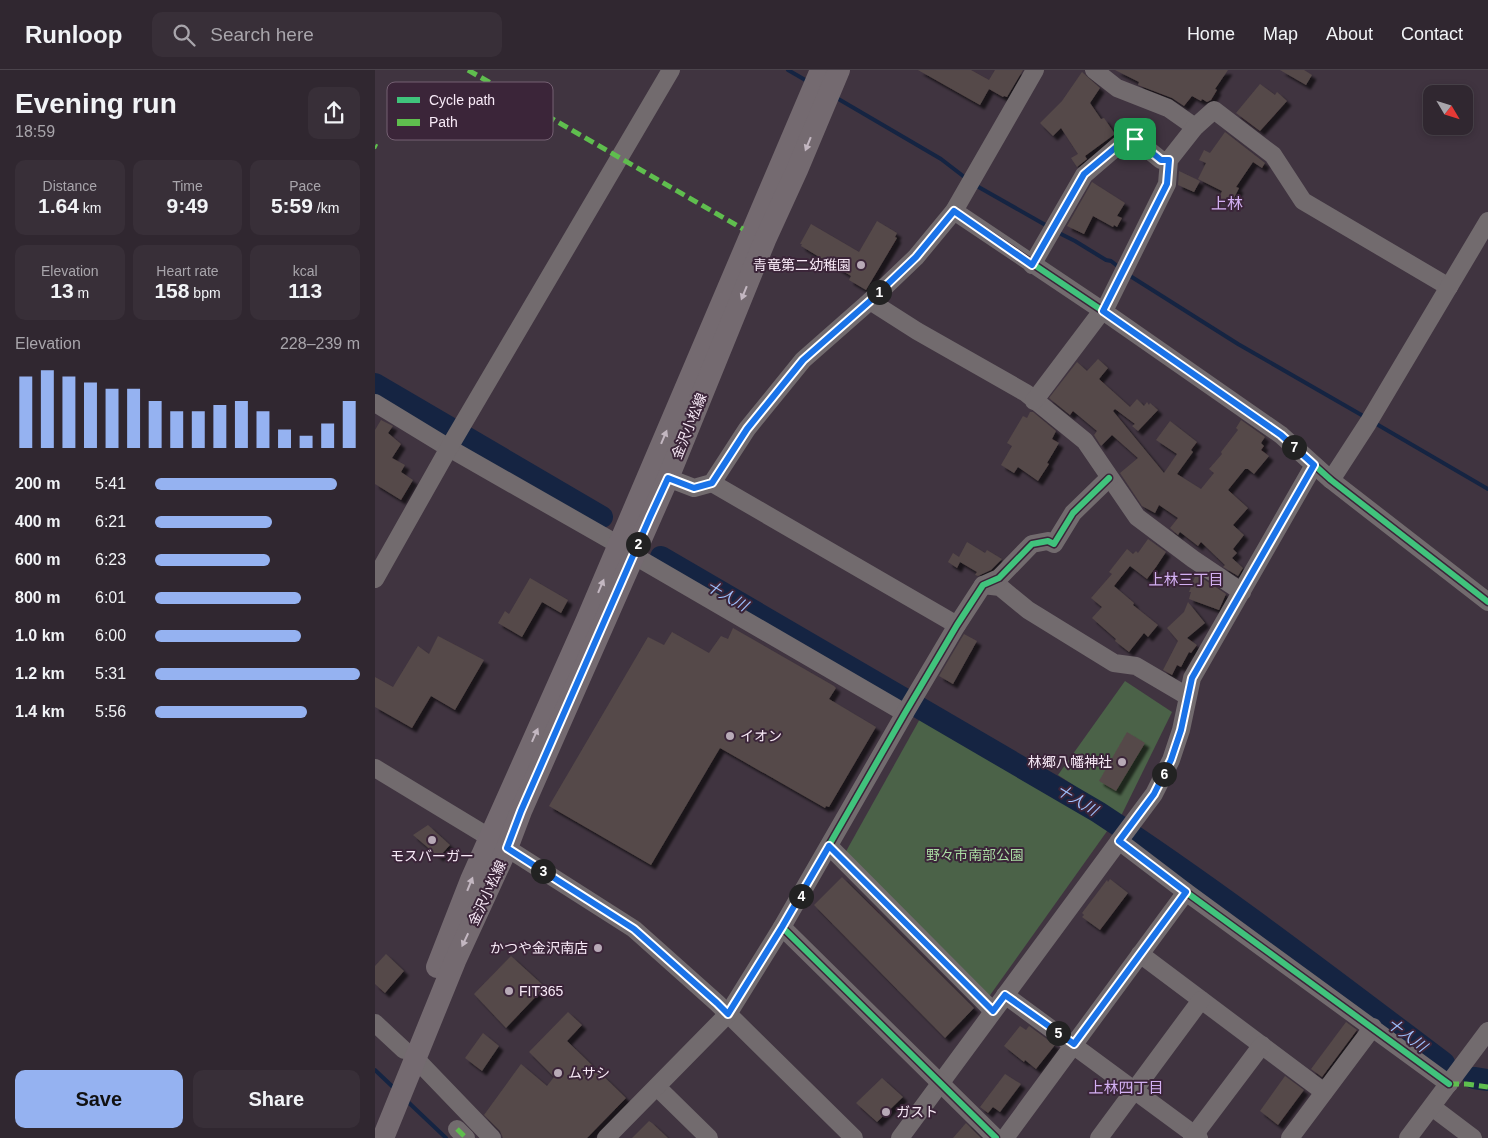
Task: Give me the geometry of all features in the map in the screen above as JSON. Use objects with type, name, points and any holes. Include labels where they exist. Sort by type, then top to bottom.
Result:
[{"type":"main road","name":"金沢小松線","points":[[626,550],[668,478],[765,240],[797,170],[825,82]]},
{"type":"main road","name":"金沢小松線","points":[[383,1138],[396,1088],[409,1054],[825,82]]},
{"type":"main road","name":"金沢小松線","points":[[375,1121],[396,1088]]},
{"type":"street","points":[[375,578],[455,437],[671,70]]},
{"type":"street","points":[[668,478],[694,488],[712,483],[747,429],[803,360],[870,301],[916,257],[954,211],[1035,70]]},
{"type":"street","points":[[1094,70],[1117,88],[1168,108],[1195,126]]},
{"type":"street","points":[[1034,401],[1103,311],[1167,184],[1169,160],[1195,126],[1214,110],[1273,155],[1303,201],[1449,287]]},
{"type":"street","points":[[1032,265],[1084,174],[1127,138],[1135,139],[1161,160],[1169,160]]},
{"type":"street","points":[[954,211],[1103,311],[1281,435],[1331,480],[1488,602]]},
{"type":"street","points":[[1331,480],[1371,417],[1488,221]]},
{"type":"street","points":[[870,301],[926,336],[1026,393],[1085,441],[1137,517],[1193,559],[1242,592]]},
{"type":"street","points":[[375,403],[455,437],[626,550],[911,705]]},
{"type":"street","points":[[900,1138],[1154,794],[1171,760],[1181,730],[1192,678],[1314,465]]},
{"type":"street","points":[[606,1138],[728,1014],[782,927],[957,625],[983,584],[999,578],[1032,544],[1049,540],[1054,544],[1073,513],[1109,478]]},
{"type":"street","points":[[712,483],[957,625]]},
{"type":"street","points":[[983,584],[1000,587],[1028,610],[1114,663],[1136,666],[1187,696]]},
{"type":"street","points":[[375,768],[634,929],[717,1003],[854,1138]]},
{"type":"street","points":[[1126,832],[1186,892],[1449,1084]]},
{"type":"street","points":[[829,846],[993,1011]]},
{"type":"street","points":[[1005,1138],[1186,892]]},
{"type":"street","points":[[782,927],[997,1138]]},
{"type":"street","points":[[1140,954],[1324,1092]]},
{"type":"street","points":[[1005,995],[1074,1044],[1196,1137],[1262,1045]]},
{"type":"street","points":[[1099,1138],[1201,1000]]},
{"type":"street","points":[[375,1023],[409,1054],[492,1138]]},
{"type":"street","points":[[1290,1138],[1373,1028]]},
{"type":"street","points":[[1408,1138],[1488,1031]]},
{"type":"street","points":[[657,1087],[709,1138]]},
{"type":"street","points":[[1432,1107],[1473,1138]]},
{"type":"green space","points":[[1125,681],[1172,712],[1121,816],[1058,775]]},
{"type":"green space","name":"野々市南部公園","points":[[921,717],[1110,827],[988,998],[844,855]]},
{"type":"building","points":[[918,70],[971,70],[989,80],[995,70],[1023,70],[1007,97],[1003,97],[989,89],[980,105]]},
{"type":"building","points":[[1115,70],[1228,70],[1215,89],[1217,90],[1211,100],[1207,102],[1202,99],[1201,101],[1192,96],[1184,106],[1172,98],[1138,85],[1139,82]]},
{"type":"building","points":[[1280,70],[1304,70],[1312,75],[1306,85]]},
{"type":"building","points":[[1082,72],[1100,88],[1090,103],[1115,134],[1085,156],[1087,159],[1077,167],[1071,158],[1078,154],[1061,128],[1053,136],[1040,123],[1062,101]]},
{"type":"building","points":[[1260,84],[1275,95],[1277,92],[1287,101],[1260,131],[1236,113]]},
{"type":"building","points":[[1225,132],[1265,163],[1262,168],[1253,162],[1236,187],[1239,188],[1231,204],[1219,198],[1222,191],[1198,179],[1206,163],[1199,160],[1204,150],[1210,153]]},
{"type":"building","points":[[1179,171],[1200,181],[1194,192],[1178,185]]},
{"type":"building","points":[[1092,182],[1125,203],[1117,216],[1122,218],[1117,227],[1114,225],[1113,227],[1093,216],[1084,234],[1067,226]]},
{"type":"building","points":[[877,221],[897,233],[895,237],[897,238],[866,290],[849,280],[851,276],[800,244],[811,224],[859,252]]},
{"type":"building","points":[[1098,359],[1108,368],[1099,379],[1130,407],[1137,399],[1144,406],[1147,402],[1158,410],[1138,431],[1132,426],[1135,424],[1115,409],[1113,411],[1164,473],[1177,454],[1156,440],[1170,421],[1197,442],[1191,450],[1193,452],[1177,474],[1201,489],[1214,473],[1209,469],[1238,430],[1236,428],[1241,420],[1265,437],[1261,443],[1264,446],[1261,450],[1269,456],[1254,474],[1245,469],[1228,490],[1248,508],[1233,525],[1244,535],[1233,549],[1237,553],[1232,558],[1243,568],[1238,576],[1223,567],[1225,565],[1201,542],[1198,546],[1180,532],[1178,535],[1170,528],[1178,518],[1159,505],[1155,513],[1142,506],[1120,473],[1138,458],[1112,435],[1101,446],[1094,435],[1097,431],[1073,411],[1070,415],[1049,398],[1077,362],[1087,371]]},
{"type":"building","points":[[1030,412],[1033,412],[1056,431],[1052,439],[1059,443],[1038,481],[1018,467],[1014,473],[1001,465],[1012,446],[1007,443],[1023,416],[1027,418]]},
{"type":"building","points":[[381,420],[393,426],[388,433],[401,444],[392,458],[405,465],[401,472],[413,480],[401,500],[375,484],[375,430]]},
{"type":"building","points":[[1148,539],[1166,552],[1156,567],[1147,579],[1130,566],[1114,586],[1134,603],[1133,605],[1158,625],[1148,637],[1144,633],[1129,652],[1092,618],[1102,607],[1091,598],[1112,574],[1109,572],[1127,549],[1133,554],[1136,551],[1138,553]]},
{"type":"building","points":[[967,542],[985,553],[987,550],[1002,559],[991,570],[978,576],[975,575],[977,572],[960,562],[957,568],[948,562],[953,553],[959,557]]},
{"type":"building","points":[[1196,574],[1226,594],[1219,610],[1189,599],[1191,592],[1189,592]]},
{"type":"building","points":[[530,578],[568,600],[561,613],[542,602],[522,637],[498,623],[505,611],[509,614]]},
{"type":"building","points":[[1188,602],[1205,623],[1187,638],[1197,645],[1191,653],[1189,652],[1181,667],[1177,665],[1172,675],[1163,670],[1178,641],[1167,628],[1184,612]]},
{"type":"building","name":"イオン","points":[[733,628],[834,686],[836,688],[829,699],[876,727],[829,807],[826,806],[825,808],[720,748],[651,865],[549,806],[648,637],[664,645],[672,632],[709,653],[721,636],[728,639]]},
{"type":"building","points":[[964,634],[977,641],[953,684],[939,676]]},
{"type":"building","points":[[438,636],[484,660],[455,710],[431,696],[412,728],[375,707],[375,677],[393,687],[418,646],[429,654]]},
{"type":"building","name":"林郷八幡神社","points":[[1127,732],[1145,743],[1116,791],[1099,781]]},
{"type":"building","name":"モスバーガー","points":[[428,825],[450,845],[439,857],[413,835]]},
{"type":"building","points":[[842,877],[974,1008],[945,1038],[814,905]]},
{"type":"building","points":[[1110,879],[1128,893],[1100,930],[1082,917],[1084,915],[1082,913],[1107,880],[1108,882]]},
{"type":"building","points":[[386,954],[404,971],[385,993],[375,984],[375,966]]},
{"type":"building","name":"FIT365","points":[[511,956],[545,987],[506,1028],[474,994]]},
{"type":"building","name":"ムサシ","points":[[568,1012],[582,1025],[567,1041],[626,1098],[587,1138],[503,1138],[500,1131],[484,1115],[521,1064],[547,1086],[554,1077],[529,1052]]},
{"type":"building","points":[[1346,1022],[1357,1030],[1322,1077],[1311,1069]]},
{"type":"building","points":[[1020,1026],[1026,1030],[1029,1026],[1055,1045],[1036,1069],[1004,1046]]},
{"type":"building","points":[[483,1033],[499,1046],[482,1071],[465,1058]]},
{"type":"building","points":[[1005,1074],[1021,1084],[1000,1112],[993,1107],[988,1113],[980,1107]]},
{"type":"building","points":[[1285,1076],[1304,1090],[1278,1125],[1260,1111]]},
{"type":"building","points":[[882,1078],[903,1097],[877,1122],[856,1103]]},
{"type":"building","points":[[649,1121],[652,1123],[668,1138],[632,1138]]},
{"type":"building","points":[[966,1123],[981,1138],[953,1138]]},
{"type":"waterway","points":[[788,70],[807,81]]},
{"type":"waterway","points":[[835,97],[941,159],[967,179]]},
{"type":"waterway","points":[[975,185],[1049,227]]},
{"type":"waterway","points":[[1057,232],[1111,261],[1120,268]]},
{"type":"waterway","points":[[1127,274],[1238,344],[1365,417]]},
{"type":"waterway","name":"十人川","points":[[375,384],[602,517]]},
{"type":"waterway","points":[[1373,422],[1488,489]]},
{"type":"waterway","name":"十人川","points":[[661,557],[1098,812],[1230,903],[1444,1063]]},
{"type":"waterway","points":[[375,1070],[395,1089]]},
{"type":"waterway","name":"十人川","points":[[1474,1078],[1488,1080]]},
{"type":"waterway","points":[[407,1101],[446,1138]]},
{"type":"marked path","points":[[468,70],[489,82]]},
{"type":"marked path","points":[[553,119],[743,229]]},
{"type":"marked path","points":[[1449,1084],[1488,1087]]},
{"type":"marked path","points":[[457,1129],[466,1138]]},
{"type":"cycle path","points":[[954,211],[1103,311],[1281,435],[1331,480],[1488,602]]},
{"type":"cycle path","points":[[1314,465],[1192,678],[1181,730],[1171,760],[1154,794],[1119,841],[1449,1084]]},
{"type":"cycle path","points":[[996,1138],[782,927],[905,713],[983,585],[999,578],[1032,544],[1048,541],[1054,544],[1073,513],[1109,478]]},
{"type":"place","name":"青竜第二幼稚園","points":[[861,265]]},
{"type":"place","name":"イオン","points":[[730,736]]},
{"type":"place","name":"林郷八幡神社","points":[[1122,762]]},
{"type":"place","name":"モスバーガー","points":[[432,840]]},
{"type":"place","name":"かつや金沢南店","points":[[598,948]]},
{"type":"place","name":"FIT365","points":[[509,991]]},
{"type":"place","name":"ムサシ","points":[[558,1073]]},
{"type":"place","name":"ガスト","points":[[886,1112]]},
{"type":"district","name":"上林","points":[[1227,203]]},
{"type":"district","name":"上林三丁目","points":[[1186,580]]},
{"type":"district","name":"上林四丁目","points":[[1126,1088]]},
{"type":"route","points":[[1127,138],[1135,139],[1161,160],[1169,160],[1167,184],[1103,311],[1281,435],[1314,465],[1192,678],[1181,730],[1171,760],[1154,794],[1119,841],[1186,892],[1074,1044],[1005,995],[993,1011],[829,846],[728,1014],[634,929],[507,848],[521,811],[668,478],[694,488],[712,483],[747,429],[803,360],[870,301],[916,257],[954,211],[1032,265],[1084,174],[1127,138]]}]
